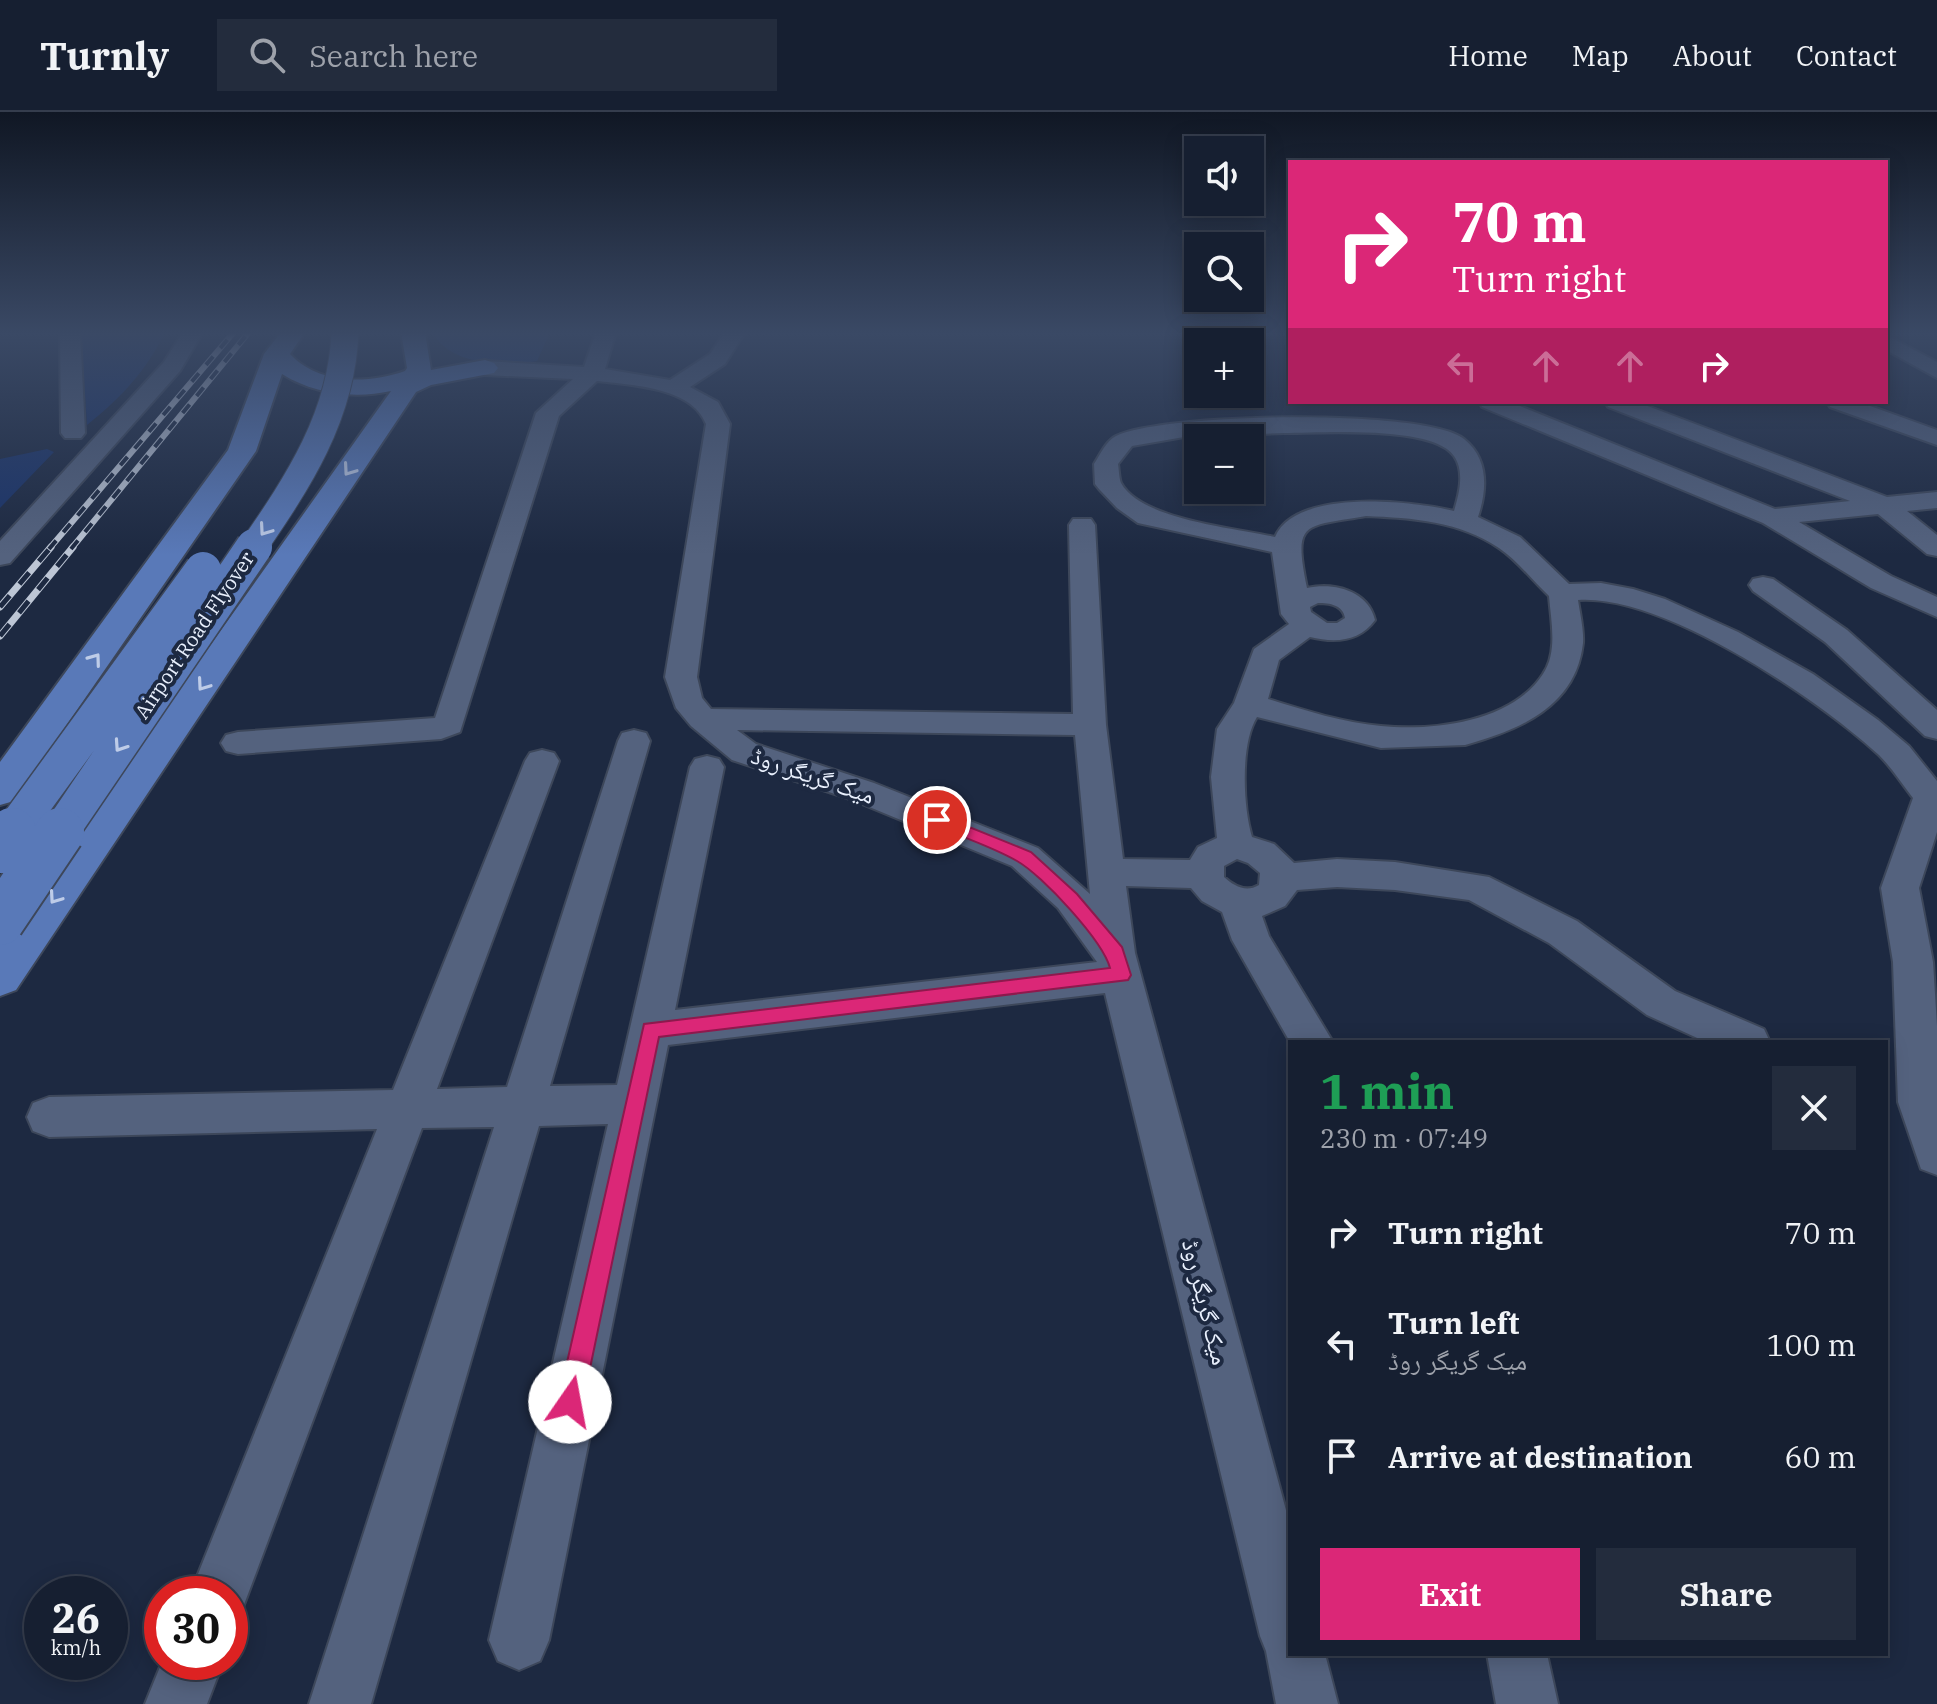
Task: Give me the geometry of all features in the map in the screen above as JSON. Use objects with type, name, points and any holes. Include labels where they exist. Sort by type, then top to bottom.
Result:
[{"type":"main road","points":[[0,791],[242,451],[260,406]]},
{"type":"main road","name":"Airport Road Flyover","points":[[0,849],[267,478],[295,431],[305,406]]},
{"type":"main road","name":"Airport Road Flyover","points":[[0,921],[298,482],[333,406]]},
{"type":"main road","points":[[0,977],[383,406]]},
{"type":"street","points":[[72,406],[73,433]]},
{"type":"street","points":[[0,557],[136,406]]},
{"type":"street","points":[[238,743],[441,728],[449,724],[548,413],[556,406]]},
{"type":"street","name":"میک گریگر روڈ","points":[[710,406],[718,424],[681,677],[687,701],[702,719],[744,752],[862,791],[1025,857],[1071,898],[1118,964],[1288,1628]]},
{"type":"street","points":[[1501,406],[1772,517],[1881,582],[1937,608]]},
{"type":"street","points":[[1627,406],[1883,505],[1937,548]]},
{"type":"street","points":[[1850,406],[1937,438]]},
{"type":"street","points":[[1285,547],[1147,517],[1126,503],[1108,484],[1106,464],[1123,441],[1163,432],[1271,426],[1408,428],[1445,437],[1466,454],[1475,475],[1471,502],[1463,521]]},
{"type":"street","points":[[1772,517],[1937,500]]},
{"type":"street","points":[[1237,846],[1231,826],[1228,777],[1233,729],[1250,704],[1265,656],[1301,614],[1285,547],[1289,533],[1309,518],[1344,511],[1366,508],[1416,510],[1463,521],[1510,543],[1563,594],[1568,642],[1559,676],[1527,711],[1465,734],[1381,737],[1250,704]]},
{"type":"street","points":[[651,1030],[1118,964],[1090,725],[1082,525]]},
{"type":"street","points":[[1763,585],[1836,636],[1937,728]]},
{"type":"street","points":[[1563,594],[1587,590],[1621,594],[1656,605],[1748,650],[1825,697],[1893,750],[1931,797],[1900,888],[1925,967],[1903,1096],[1937,1154]]},
{"type":"street","points":[[702,719],[1090,725]]},
{"type":"street","points":[[340,1704],[634,741]]},
{"type":"street","points":[[226,1576],[542,761]]},
{"type":"street","points":[[519,1640],[707,767]]},
{"type":"street","points":[[1237,846],[1249,848],[1270,859],[1281,878],[1280,887],[1264,901],[1238,903],[1215,891],[1204,874],[1204,865],[1216,851],[1237,846]]},
{"type":"street","points":[[1106,872],[1204,874]]},
{"type":"street","points":[[1281,878],[1337,873],[1395,876],[1476,887],[1563,932],[1661,1003],[1744,1040]]},
{"type":"street","points":[[1238,903],[1251,940],[1311,1040]]},
{"type":"street","points":[[49,1117],[635,1104]]},
{"type":"street","points":[[1295,1656],[1307,1704]]},
{"type":"street","points":[[1517,1656],[1527,1704]]},
{"type":"street","points":[[176,1704],[186,1680]]},
{"type":"shaded area","points":[[86,406],[109,406],[87,425]]},
{"type":"shaded area","points":[[47,449],[54,452],[0,508],[0,459]]},
{"type":"railway","points":[[49,549],[171,406]]},
{"type":"railway","points":[[71,549],[188,406]]},
{"type":"railway","points":[[0,607],[51,547]]},
{"type":"railway","points":[[0,636],[73,547]]},
{"type":"route","points":[[570,1402],[651,1030],[1121,975],[1115,953],[1071,898],[1025,857],[937,820]]}]
